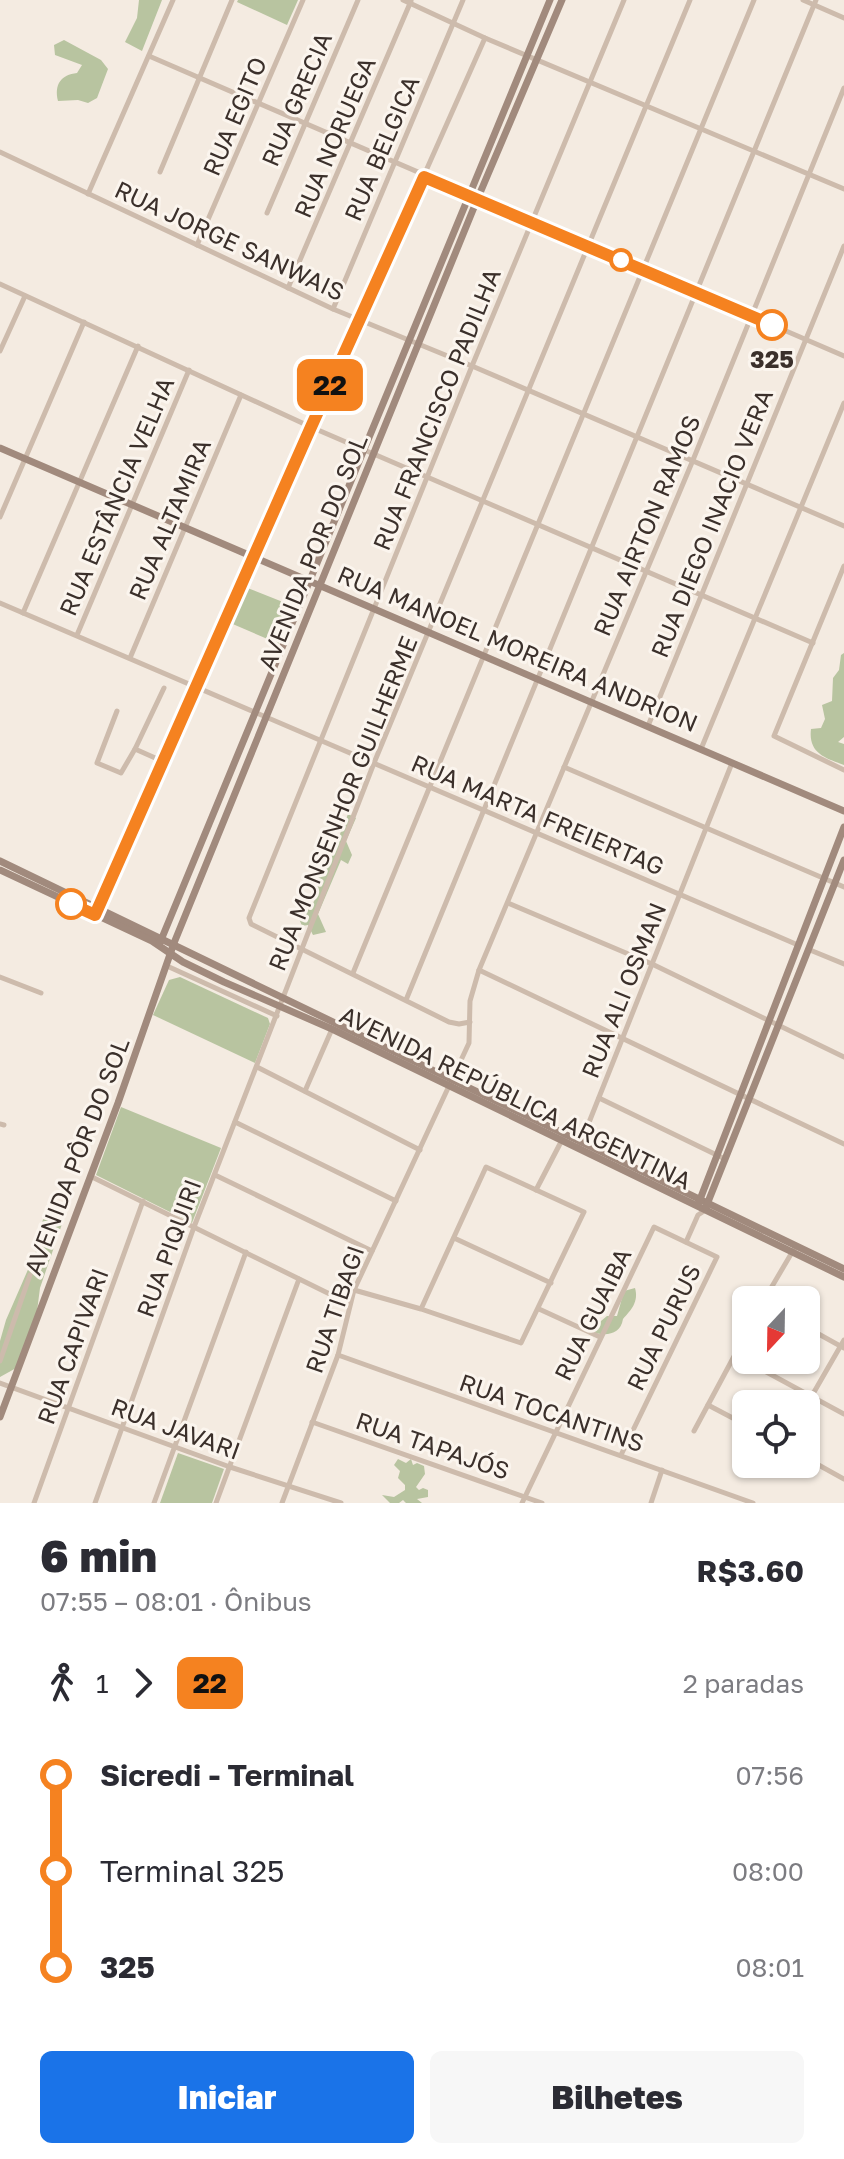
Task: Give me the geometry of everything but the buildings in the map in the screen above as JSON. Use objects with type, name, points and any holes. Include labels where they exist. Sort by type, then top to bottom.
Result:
[{"type":"street","points":[[88,194],[173,0]]},
{"type":"street","points":[[160,172],[232,0]]},
{"type":"street","name":"RUA EGITO","points":[[197,246],[303,0]]},
{"type":"street","name":"RUA GRECIA","points":[[267,213],[358,0]]},
{"type":"street","points":[[403,0],[485,38],[844,189]]},
{"type":"street","name":"RUA BELGICA","points":[[333,309],[463,0]]},
{"type":"street","name":"AVENIDA POR DO SOL","points":[[369,452],[409,339],[550,0]]},
{"type":"street","name":"AVENIDA POR DO SOL","points":[[170,954],[369,452],[562,0]]},
{"type":"street","name":"RUA FRANCISCO PADILHA","points":[[302,948],[248,922],[472,366],[624,0]]},
{"type":"street","name":"RUA MONSENHOR GUILHERME","points":[[279,1012],[374,763],[690,0]]},
{"type":"street","points":[[353,973],[754,0]]},
{"type":"street","points":[[803,0],[815,2],[844,18]]},
{"type":"street","name":"RUA NORUEGA","points":[[288,288],[411,2]]},
{"type":"street","points":[[406,1000],[815,2]]},
{"type":"street","points":[[97,912],[485,38]]},
{"type":"street","points":[[149,56],[467,196],[844,356]]},
{"type":"street","name":"RUA AIRTON RAMOS","points":[[470,1022],[470,1001],[479,970],[693,460],[844,88]]},
{"type":"street","name":"RUA JORGE SANWAIS","points":[[0,152],[333,309],[844,526]]},
{"type":"street","name":"RUA DIEGO INACIO VERA","points":[[648,726],[844,246]]},
{"type":"street","points":[[0,284],[311,427],[813,643]]},
{"type":"street","points":[[0,351],[25,296]]},
{"type":"street","points":[[0,517],[84,322]]},
{"type":"street","points":[[23,613],[138,346]]},
{"type":"street","name":"RUA ESTÂNCIA VELHA","points":[[77,635],[189,370]]},
{"type":"street","name":"RUA ALTAMIRA","points":[[130,658],[241,395]]},
{"type":"street","points":[[701,749],[844,403]]},
{"type":"street","name":"RUA MANOEL MOREIRA ANDRION","points":[[0,448],[844,811]]},
{"type":"street","points":[[844,566],[774,736],[844,770]]},
{"type":"street","name":"AVENIDA POR DO SOL","points":[[161,941],[316,582]]},
{"type":"street","name":"RUA MARTA FREIERTAG","points":[[0,603],[798,945]]},
{"type":"street","points":[[117,711],[97,763],[121,773],[164,688]]},
{"type":"street","points":[[135,749],[162,761]]},
{"type":"street","name":"RUA ALI OSMAN","points":[[580,1145],[732,763]]},
{"type":"street","points":[[564,767],[840,885]]},
{"type":"street","points":[[746,1096],[769,1021],[844,827]]},
{"type":"street","points":[[686,1242],[746,1096],[840,885],[844,860]]},
{"type":"street","points":[[0,861],[97,912]]},
{"type":"street","points":[[0,870],[161,941]]},
{"type":"street","points":[[508,903],[652,964],[844,1057]]},
{"type":"street","name":"AVENIDA REPÚBLICA ARGENTINA","points":[[161,941],[174,943],[701,1207],[844,1269]]},
{"type":"street","name":"AVENIDA REPÚBLICA ARGENTINA","points":[[161,941],[170,954],[279,1012]]},
{"type":"street","points":[[302,948],[449,1022],[470,1022]]},
{"type":"street","points":[[810,950],[844,964]]},
{"type":"street","name":"AVENIDA PÔR DO SOL","points":[[0,1417],[170,954]]},
{"type":"street","name":"AVENIDA REPÚBLICA ARGENTINA","points":[[167,966],[279,1012],[332,1029],[451,1083]]},
{"type":"street","points":[[479,970],[844,1144]]},
{"type":"street","points":[[0,977],[41,993]]},
{"type":"street","name":"RUA PIQUIRI","points":[[95,1503],[194,1227],[279,1012]]},
{"type":"street","name":"RUA TIBAGI","points":[[282,1503],[338,1355],[354,1290],[469,1043],[470,1022]]},
{"type":"street","points":[[305,1091],[332,1029]]},
{"type":"street","points":[[257,1067],[420,1150]]},
{"type":"street","points":[[599,1098],[721,1157]]},
{"type":"street","points":[[235,1122],[396,1201]]},
{"type":"street","points":[[536,1190],[563,1137]]},
{"type":"street","points":[[354,1290],[521,1343],[584,1212],[486,1167],[421,1309]]},
{"type":"street","points":[[215,1175],[372,1251]]},
{"type":"street","points":[[90,1176],[350,1304]]},
{"type":"street","name":"RUA CAPIVARI","points":[[34,1503],[143,1201]]},
{"type":"street","name":"RUA GUAIBA","points":[[523,1500],[654,1227],[686,1242]]},
{"type":"street","points":[[453,1238],[551,1283]]},
{"type":"street","name":"RUA PURUS","points":[[621,1455],[717,1257],[686,1242]]},
{"type":"street","points":[[773,1286],[795,1249]]},
{"type":"street","name":"AVENIDA REPÚBLICA ARGENTINA","points":[[795,1249],[844,1277]]},
{"type":"street","points":[[154,1503],[246,1252]]},
{"type":"street","name":"AVENIDA PÔR DO SOL","points":[[0,1361],[30,1275]]},
{"type":"street","points":[[216,1503],[299,1278]]},
{"type":"street","points":[[539,1309],[600,1337]]},
{"type":"street","points":[[815,1390],[843,1344],[820,1333]]},
{"type":"street","name":"RUA TOCANTINS","points":[[338,1355],[753,1503]]},
{"type":"street","points":[[694,1431],[732,1361]]},
{"type":"street","points":[[770,1374],[800,1390]]},
{"type":"street","name":"RUA JAVARI","points":[[0,1383],[230,1467],[341,1503]]},
{"type":"street","points":[[820,1401],[844,1414]]},
{"type":"street","points":[[708,1405],[732,1418]]},
{"type":"street","name":"RUA TAPAJÓS","points":[[312,1422],[523,1500],[542,1503]]},
{"type":"street","points":[[820,1466],[844,1479]]},
{"type":"street","points":[[651,1503],[662,1470]]},
{"type":"green space","points":[[139,0],[162,0],[142,51],[125,42],[137,18]]},
{"type":"green space","points":[[238,0],[298,0],[287,25]]},
{"type":"green space","points":[[64,40],[101,60],[108,69],[97,98],[88,103],[58,101],[60,81],[77,73],[82,65],[55,55],[54,45]]},
{"type":"green space","points":[[245,587],[293,606],[279,644],[228,622]]},
{"type":"green space","points":[[844,653],[844,737],[838,742],[844,744],[844,765],[815,749],[811,729],[821,728],[825,719],[822,705],[832,701],[833,678]]},
{"type":"green space","points":[[348,814],[356,818],[346,841],[352,855],[348,864],[341,860],[318,914],[326,932],[313,935],[308,925],[302,926],[298,916],[312,906],[316,896],[313,886],[317,876],[324,874]]},
{"type":"green space","points":[[180,977],[268,1018],[270,1024],[255,1063],[153,1015],[169,980]]},
{"type":"green space","points":[[121,1107],[221,1148],[192,1223],[96,1175]]},
{"type":"green space","points":[[47,1210],[63,1221],[40,1288],[36,1319],[18,1367],[0,1377],[0,1341],[40,1242],[38,1232]]},
{"type":"green space","points":[[635,1288],[635,1302],[615,1332],[599,1334],[588,1331],[585,1326],[595,1326],[607,1316],[617,1316],[624,1291]]},
{"type":"green space","points":[[178,1453],[224,1469],[212,1503],[160,1503]]},
{"type":"green space","points":[[398,1459],[406,1463],[411,1459],[413,1465],[424,1466],[425,1474],[416,1487],[428,1490],[428,1497],[417,1499],[422,1503],[406,1503],[403,1500],[390,1503],[382,1495],[394,1497],[405,1490],[405,1485],[398,1478],[400,1471],[394,1465]]},
{"type":"bus line","name":"22","points":[[71,904],[95,915],[424,177],[772,325]]},
{"type":"place","name":"325","points":[[772,325]]}]
